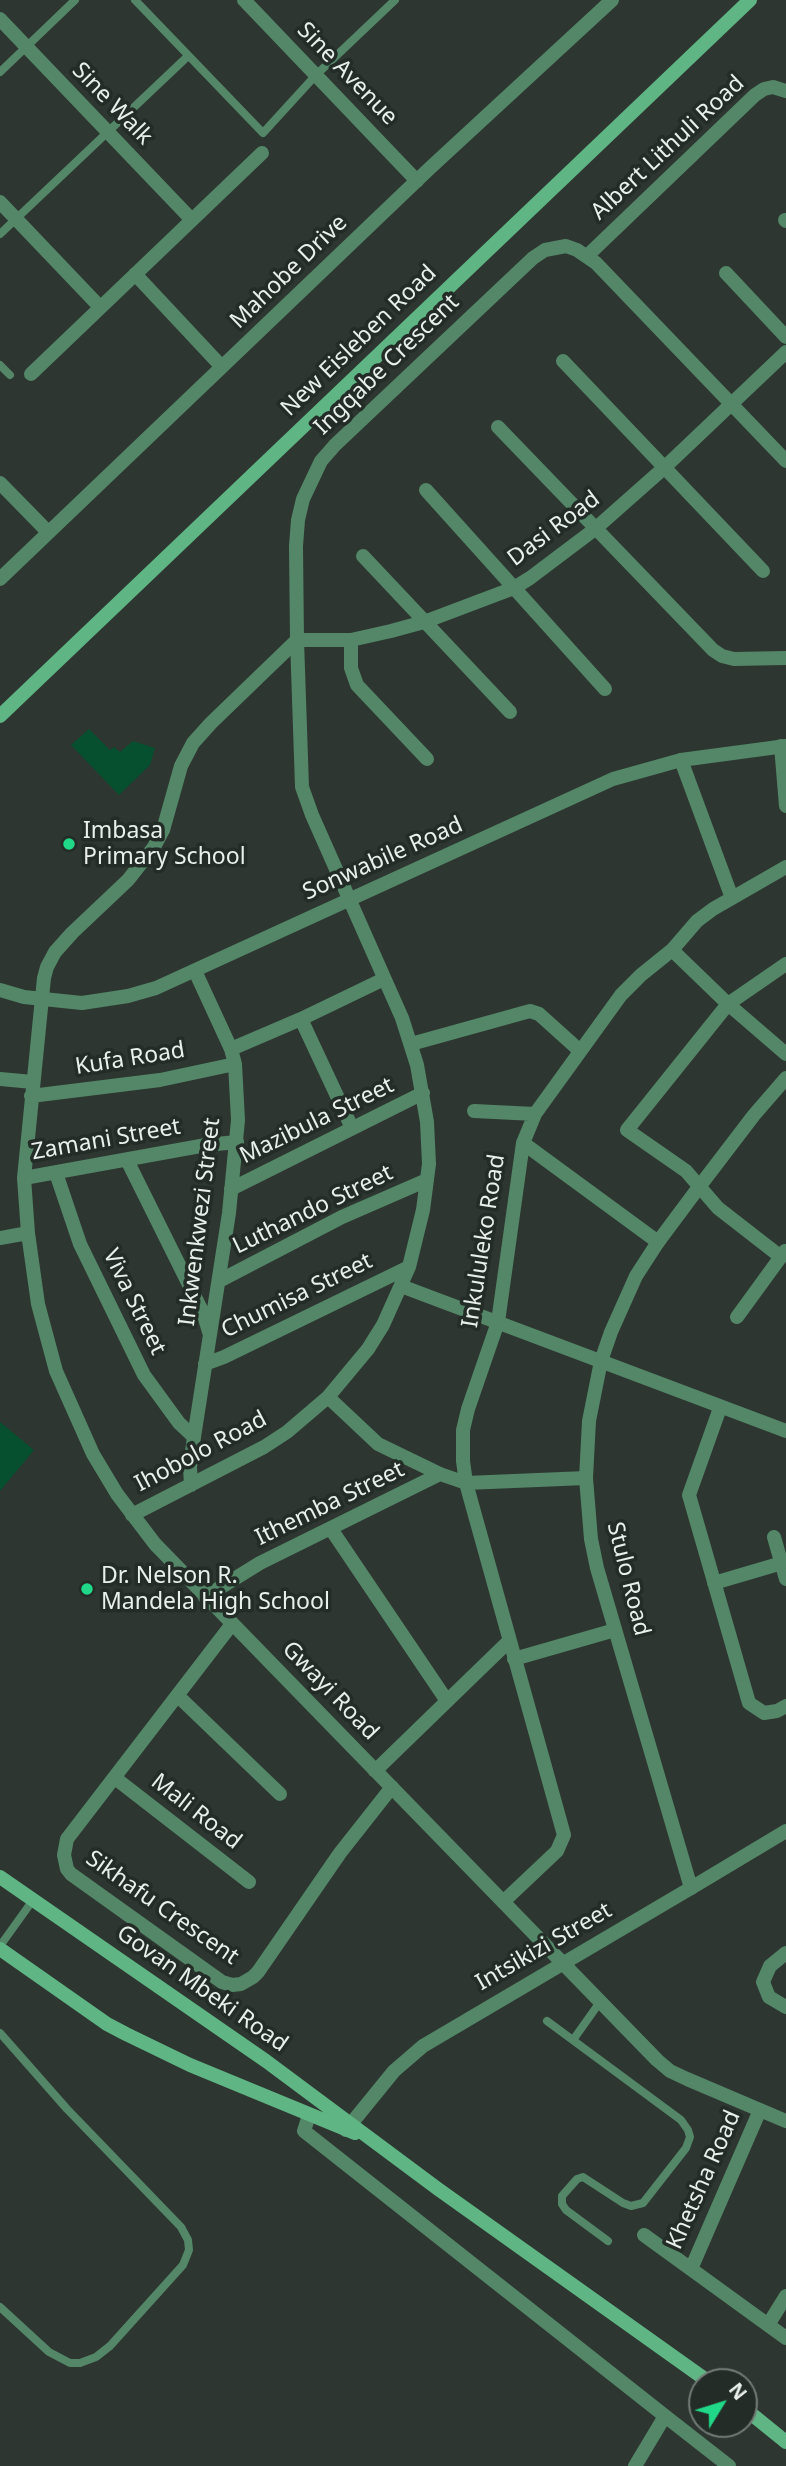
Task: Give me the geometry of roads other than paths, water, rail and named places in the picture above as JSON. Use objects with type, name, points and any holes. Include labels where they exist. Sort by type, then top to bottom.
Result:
[{"type":"main road","name":"New Eisleben Road","points":[[0,716],[750,0]]},
{"type":"main road","name":"Govan Mbeki Road","points":[[0,1877],[266,2061],[348,2127],[375,2142],[690,2368]]},
{"type":"main road","name":"Govan Mbeki Road","points":[[0,1948],[107,2024],[126,2034],[309,2115],[348,2127]]},
{"type":"main road","points":[[758,2419],[786,2442]]},
{"type":"street","name":"Sine Avenue","points":[[244,0],[417,181]]},
{"type":"street","name":"Mahobe Drive","points":[[0,579],[417,181],[612,0]]},
{"type":"street","name":"Sine Walk","points":[[0,19],[192,220]]},
{"type":"street","name":"Albert Lithuli Road","points":[[587,256],[755,95],[764,89],[786,91]]},
{"type":"street","points":[[31,374],[262,153]]},
{"type":"street","points":[[0,202],[100,307]]},
{"type":"street","name":"Ingqabe Crescent","points":[[348,900],[302,787],[297,640],[298,520],[303,499],[321,461],[344,436],[533,258],[545,250],[566,246],[587,256]]},
{"type":"street","points":[[587,256],[786,461]]},
{"type":"street","points":[[135,274],[222,367]]},
{"type":"street","points":[[726,274],[786,337]]},
{"type":"street","name":"Dasi Road","points":[[297,640],[351,640],[424,622],[514,587],[530,578],[595,529],[665,467],[786,352]]},
{"type":"street","points":[[563,361],[763,571]]},
{"type":"street","points":[[498,427],[713,650],[734,659],[786,658]]},
{"type":"street","points":[[0,483],[48,532]]},
{"type":"street","points":[[426,491],[605,689]]},
{"type":"street","points":[[363,556],[510,712]]},
{"type":"street","name":"Gwayi Road","points":[[297,640],[193,743],[181,766],[163,830],[154,847],[128,880],[55,952],[44,978],[24,1178],[38,1304],[56,1371],[93,1454],[132,1515],[155,1544],[561,1963],[670,2071],[786,2121]]},
{"type":"street","points":[[351,640],[352,668],[357,685],[427,760]]},
{"type":"street","points":[[784,746],[786,806]]},
{"type":"street","name":"Sonwabile Road","points":[[0,990],[23,998],[82,1003],[128,996],[156,988],[597,786],[681,760],[784,746]]},
{"type":"street","points":[[681,760],[732,898]]},
{"type":"street","name":"Inkululeko Road","points":[[503,1902],[557,1851],[564,1835],[466,1483],[462,1446],[468,1409],[498,1322],[523,1143],[535,1114],[621,995],[672,950],[697,921],[786,867]]},
{"type":"street","name":"Ihobolo Road","points":[[132,1515],[264,1447],[287,1432],[328,1397],[368,1349],[383,1325],[409,1267],[418,1240],[427,1181],[428,1122],[424,1093],[402,1018],[348,900]]},
{"type":"street","points":[[672,950],[728,1004],[786,1054]]},
{"type":"street","points":[[737,1317],[783,1254],[718,1208],[686,1171],[627,1130],[728,1004],[786,964]]},
{"type":"street","name":"Inkwenkwezi Street","points":[[191,1485],[190,1467],[194,1437],[219,1281],[237,1142],[235,1064],[231,1049],[195,971]]},
{"type":"street","points":[[231,1049],[384,979]]},
{"type":"street","points":[[411,1044],[530,1011],[539,1014],[579,1050]]},
{"type":"street","points":[[301,1019],[352,1128]]},
{"type":"street","name":"Kufa Road","points":[[0,1079],[32,1089],[160,1080],[235,1064]]},
{"type":"street","name":"Stulo Road","points":[[691,1888],[591,1539],[586,1478],[589,1421],[601,1361],[636,1276],[699,1187],[786,1078]]},
{"type":"street","name":"Mazibula Street","points":[[231,1189],[424,1093]]},
{"type":"street","points":[[474,1111],[535,1114]]},
{"type":"street","name":"Zamani Street","points":[[24,1178],[206,1145],[237,1142]]},
{"type":"street","points":[[523,1143],[658,1242]]},
{"type":"street","points":[[127,1160],[204,1315],[210,1335]]},
{"type":"street","name":"Viva Street","points":[[55,1173],[80,1244],[144,1375],[179,1423],[194,1437]]},
{"type":"street","name":"Luthando Street","points":[[219,1281],[342,1217],[427,1181]]},
{"type":"street","points":[[0,1238],[28,1233]]},
{"type":"street","name":"Chumisa Street","points":[[205,1364],[409,1267]]},
{"type":"street","points":[[401,1286],[786,1431]]},
{"type":"street","name":"Ithemba Street","points":[[328,1397],[378,1444],[440,1474],[466,1483],[586,1478]]},
{"type":"street","points":[[720,1408],[689,1495],[749,1703],[764,1713],[786,1706]]},
{"type":"street","name":"Ithemba Street","points":[[205,1597],[260,1563],[440,1474]]},
{"type":"street","points":[[331,1528],[447,1701]]},
{"type":"street","points":[[774,1537],[786,1579]]},
{"type":"street","points":[[714,1583],[782,1563]]},
{"type":"street","name":"Sikhafu Crescent","points":[[232,1624],[67,1839],[64,1848],[67,1869],[222,1982],[232,1985],[248,1981],[258,1972],[340,1853],[391,1787]]},
{"type":"street","points":[[514,1659],[615,1630]]},
{"type":"street","points":[[376,1771],[509,1641]]},
{"type":"street","points":[[178,1696],[280,1794]]},
{"type":"street","name":"Mali Road","points":[[115,1778],[249,1882]]},
{"type":"street","name":"Intsikizi Street","points":[[348,2127],[394,2071],[423,2046],[786,1831]]},
{"type":"street","points":[[786,1953],[769,1966],[763,1982],[769,1997],[786,2007]]},
{"type":"street","name":"Khetsha Road","points":[[691,2269],[760,2110]]},
{"type":"street","points":[[309,2115],[304,2132],[729,2466]]},
{"type":"street","points":[[644,2235],[786,2338]]},
{"type":"street","points":[[768,2325],[786,2296]]},
{"type":"street","points":[[635,2466],[665,2416]]},
{"type":"lane","points":[[0,72],[75,0]]},
{"type":"lane","points":[[135,0],[263,133],[316,75],[395,0]]},
{"type":"lane","points":[[0,234],[188,55]]},
{"type":"lane","points":[[0,365],[10,375]]},
{"type":"lane","points":[[0,1948],[33,1900]]},
{"type":"lane","points":[[573,2040],[600,2002]]},
{"type":"lane","points":[[547,2021],[681,2120],[690,2137],[686,2148],[649,2198],[638,2205],[623,2203],[586,2177],[577,2179],[568,2189],[562,2198],[564,2207],[608,2241]]},
{"type":"lane","points":[[0,2033],[67,2109],[181,2227],[190,2250],[183,2265],[110,2346],[96,2357],[80,2363],[70,2363],[49,2352],[0,2307]]},
{"type":"place","name":"Imbasa Primary School","points":[[69,844]]},
{"type":"place","name":"Dr. Nelson R. Mandela High School","points":[[87,1589]]}]
